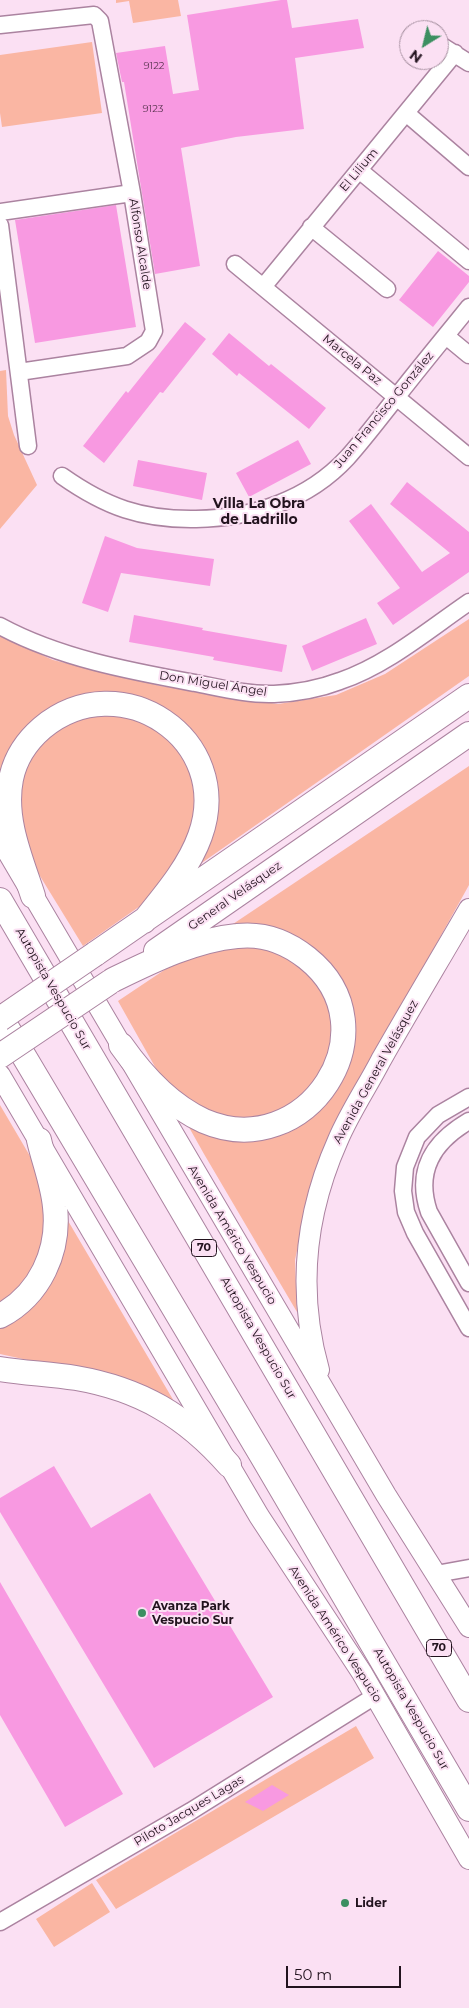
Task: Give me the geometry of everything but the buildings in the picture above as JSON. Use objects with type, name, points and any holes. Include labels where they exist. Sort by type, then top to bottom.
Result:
[{"type":"highway","points":[[0,1018],[144,921],[469,696]]},
{"type":"highway","points":[[33,896],[12,830],[10,816],[11,779],[17,759],[29,741],[59,716],[99,703],[122,704],[148,712],[161,719],[183,738],[198,761],[205,784],[205,818],[196,846],[175,880],[144,921]]},
{"type":"highway","name":"General Velásquez","points":[[0,1056],[469,734]]},
{"type":"highway","name":"Autopista Vespucio Sur","points":[[0,900],[469,1700]]},
{"type":"highway","points":[[111,981],[158,959],[200,944],[237,936],[260,936],[293,948],[320,970],[337,1000],[343,1022],[343,1040],[337,1064],[320,1095],[311,1104],[292,1117],[270,1126],[258,1128],[229,1128],[216,1125],[194,1115],[149,1080],[120,1045]]},
{"type":"highway","name":"Autopista Vespucio Sur","points":[[0,1018],[267,1465],[469,1809]]},
{"type":"highway","points":[[0,1316],[9,1311],[30,1293],[45,1270],[53,1245],[55,1207],[39,1140]]},
{"type":"highway","points":[[0,1369],[84,1380],[134,1394],[168,1410],[186,1423],[206,1440],[229,1465]]},
{"type":"main road","name":"Avenida Américo Vespucio","points":[[0,840],[326,1394],[469,1628]]},
{"type":"main road","name":"Avenida General Velásquez","points":[[326,1394],[311,1334],[306,1276],[309,1235],[321,1184],[338,1139],[356,1105],[469,908]]},
{"type":"main road","name":"Avenida Américo Vespucio","points":[[0,1075],[229,1465],[282,1552],[331,1624],[375,1696],[469,1858]]},
{"type":"street","name":"Alfonso Alcalde","points":[[0,24],[94,15],[100,21],[103,27],[132,193],[154,331],[148,342],[127,356],[19,372]]},
{"type":"street","points":[[449,50],[469,63]]},
{"type":"street","name":"El Lilium","points":[[262,286],[455,53]]},
{"type":"street","points":[[406,113],[469,167]]},
{"type":"street","points":[[359,170],[469,261]]},
{"type":"street","points":[[0,212],[132,193]]},
{"type":"street","points":[[0,225],[28,446]]},
{"type":"street","points":[[311,227],[387,289]]},
{"type":"street","name":"Marcela Paz","points":[[235,264],[469,457]]},
{"type":"street","name":"Juan Francisco González","points":[[62,476],[108,505],[139,515],[179,520],[204,519],[265,510],[298,495],[332,472],[346,459],[469,307]]},
{"type":"street","points":[[446,336],[469,355]]},
{"type":"street","name":"Don Miguel Ángel","points":[[0,626],[52,649],[141,672],[226,689],[259,693],[285,693],[328,686],[364,671],[469,602]]},
{"type":"street","points":[[469,1097],[443,1112],[430,1122],[417,1137],[408,1155],[403,1191],[406,1212],[415,1233],[469,1328]]},
{"type":"street","points":[[469,1121],[443,1140],[428,1163],[425,1173],[424,1194],[433,1221],[469,1283]]},
{"type":"street","points":[[415,1233],[433,1221]]},
{"type":"street","points":[[436,1574],[469,1568]]},
{"type":"street","name":"Piloto Jacques Lagas","points":[[0,1922],[191,1811],[375,1696]]},
{"type":"shaded area","points":[[116,0],[178,0],[181,16],[133,23],[129,1],[116,3]]},
{"type":"shaded area","points":[[92,42],[102,113],[2,127],[0,113],[0,55]]},
{"type":"shaded area","points":[[6,370],[8,416],[14,435],[37,485],[0,529],[0,371]]},
{"type":"shaded area","points":[[469,619],[469,676],[83,946],[0,811],[0,636],[53,660],[161,686],[278,704],[336,695],[385,674]]},
{"type":"shaded area","points":[[469,766],[469,885],[329,1137],[307,1203],[295,1260],[297,1312],[204,1154],[118,1001]]},
{"type":"shaded area","points":[[0,1105],[175,1403],[96,1375],[0,1354]]},
{"type":"shaded area","points":[[356,1726],[374,1758],[116,1909],[96,1880]]},
{"type":"shaded area","points":[[92,1883],[110,1912],[54,1947],[36,1919]]},
{"type":"place","name":"Avanza Park Vespucio Sur","points":[[142,1613]]},
{"type":"place","name":"Lider","points":[[345,1903]]},
{"type":"district","name":"Villa La Obra de Ladrillo","points":[[259,512]]}]
